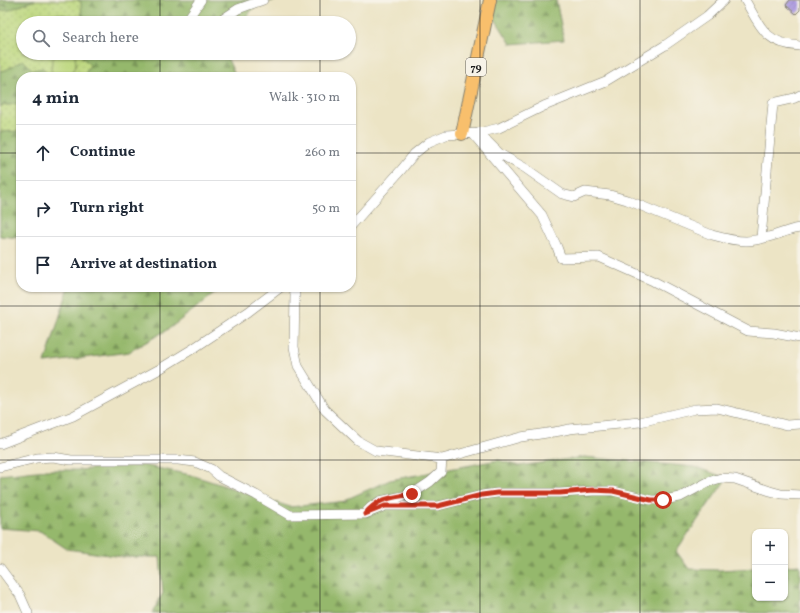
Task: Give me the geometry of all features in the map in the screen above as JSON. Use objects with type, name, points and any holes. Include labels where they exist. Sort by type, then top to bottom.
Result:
[{"type":"main road","name":"79","points":[[471,133],[490,0]]},
{"type":"street","points":[[190,16],[200,0]]},
{"type":"street","points":[[228,16],[238,9],[263,0]]},
{"type":"street","points":[[356,220],[421,148],[437,138],[446,135],[471,133],[510,124],[544,106],[606,81],[664,46],[707,16],[724,0]]},
{"type":"street","points":[[745,0],[758,24],[768,36],[781,43],[800,46]]},
{"type":"street","points":[[761,238],[773,103],[795,98],[800,95]]},
{"type":"street","points":[[471,133],[500,154],[525,168],[562,194],[574,197],[585,192],[610,195],[627,200],[712,235],[746,241],[794,228],[800,228]]},
{"type":"street","points":[[471,133],[542,215],[561,258],[599,258],[653,281],[748,330],[800,338]]},
{"type":"street","points":[[0,444],[73,416],[146,376],[194,348],[248,312],[274,292]]},
{"type":"street","points":[[295,292],[294,347],[298,366],[325,410],[358,441],[376,451],[442,459],[497,445],[521,437],[569,429],[640,422],[695,409],[717,408],[787,425],[800,424]]},
{"type":"street","points":[[0,467],[37,458],[53,457],[71,460],[178,460],[195,462],[211,469],[219,476],[256,494],[290,515],[365,514],[385,506],[438,506],[482,495],[497,493],[560,493],[593,490],[613,491],[651,500],[663,500],[680,497],[708,482],[721,478],[734,479],[781,494],[800,496]]},
{"type":"street","points":[[365,514],[371,507],[380,501],[412,494],[430,482],[440,472],[442,459]]},
{"type":"street","points":[[0,568],[20,595],[28,612]]},
{"type":"green space","points":[[0,0],[80,0],[88,16],[16,16],[16,60],[98,60],[97,72],[16,72],[16,140],[0,143]]},
{"type":"green space","points":[[0,0],[35,0],[9,10],[0,11]]},
{"type":"green space","points":[[77,0],[279,0],[257,4],[247,16],[82,16],[81,2]]},
{"type":"green space","points":[[490,0],[556,0],[564,40],[511,44],[488,8]]},
{"type":"green space","points":[[55,14],[61,14],[66,16],[54,16]]},
{"type":"green space","points":[[23,60],[33,70],[43,68],[45,72],[16,72],[16,104],[0,106],[0,71],[6,70]]},
{"type":"green space","points":[[52,60],[76,60],[76,65],[72,72],[51,71]]},
{"type":"green space","points":[[85,60],[228,60],[234,72],[86,72],[90,65]]},
{"type":"green space","points":[[16,131],[16,238],[0,236],[0,132]]},
{"type":"green space","points":[[67,292],[217,292],[170,328],[129,352],[45,363]]},
{"type":"green space","points":[[584,457],[695,467],[727,478],[676,551],[689,569],[720,570],[752,568],[752,601],[788,601],[788,566],[800,565],[800,613],[152,613],[163,593],[160,557],[123,557],[67,549],[40,531],[0,528],[0,475],[46,470],[77,470],[142,465],[191,475],[290,507],[347,501],[347,499],[390,480],[498,460],[519,466]]},
{"type":"building","points":[[790,0],[800,0],[800,10],[796,14],[786,5]]},
{"type":"route","points":[[412,494],[380,501],[371,507],[365,514],[385,506],[438,506],[482,495],[497,493],[560,493],[593,490],[613,491],[651,500],[663,500]]}]
